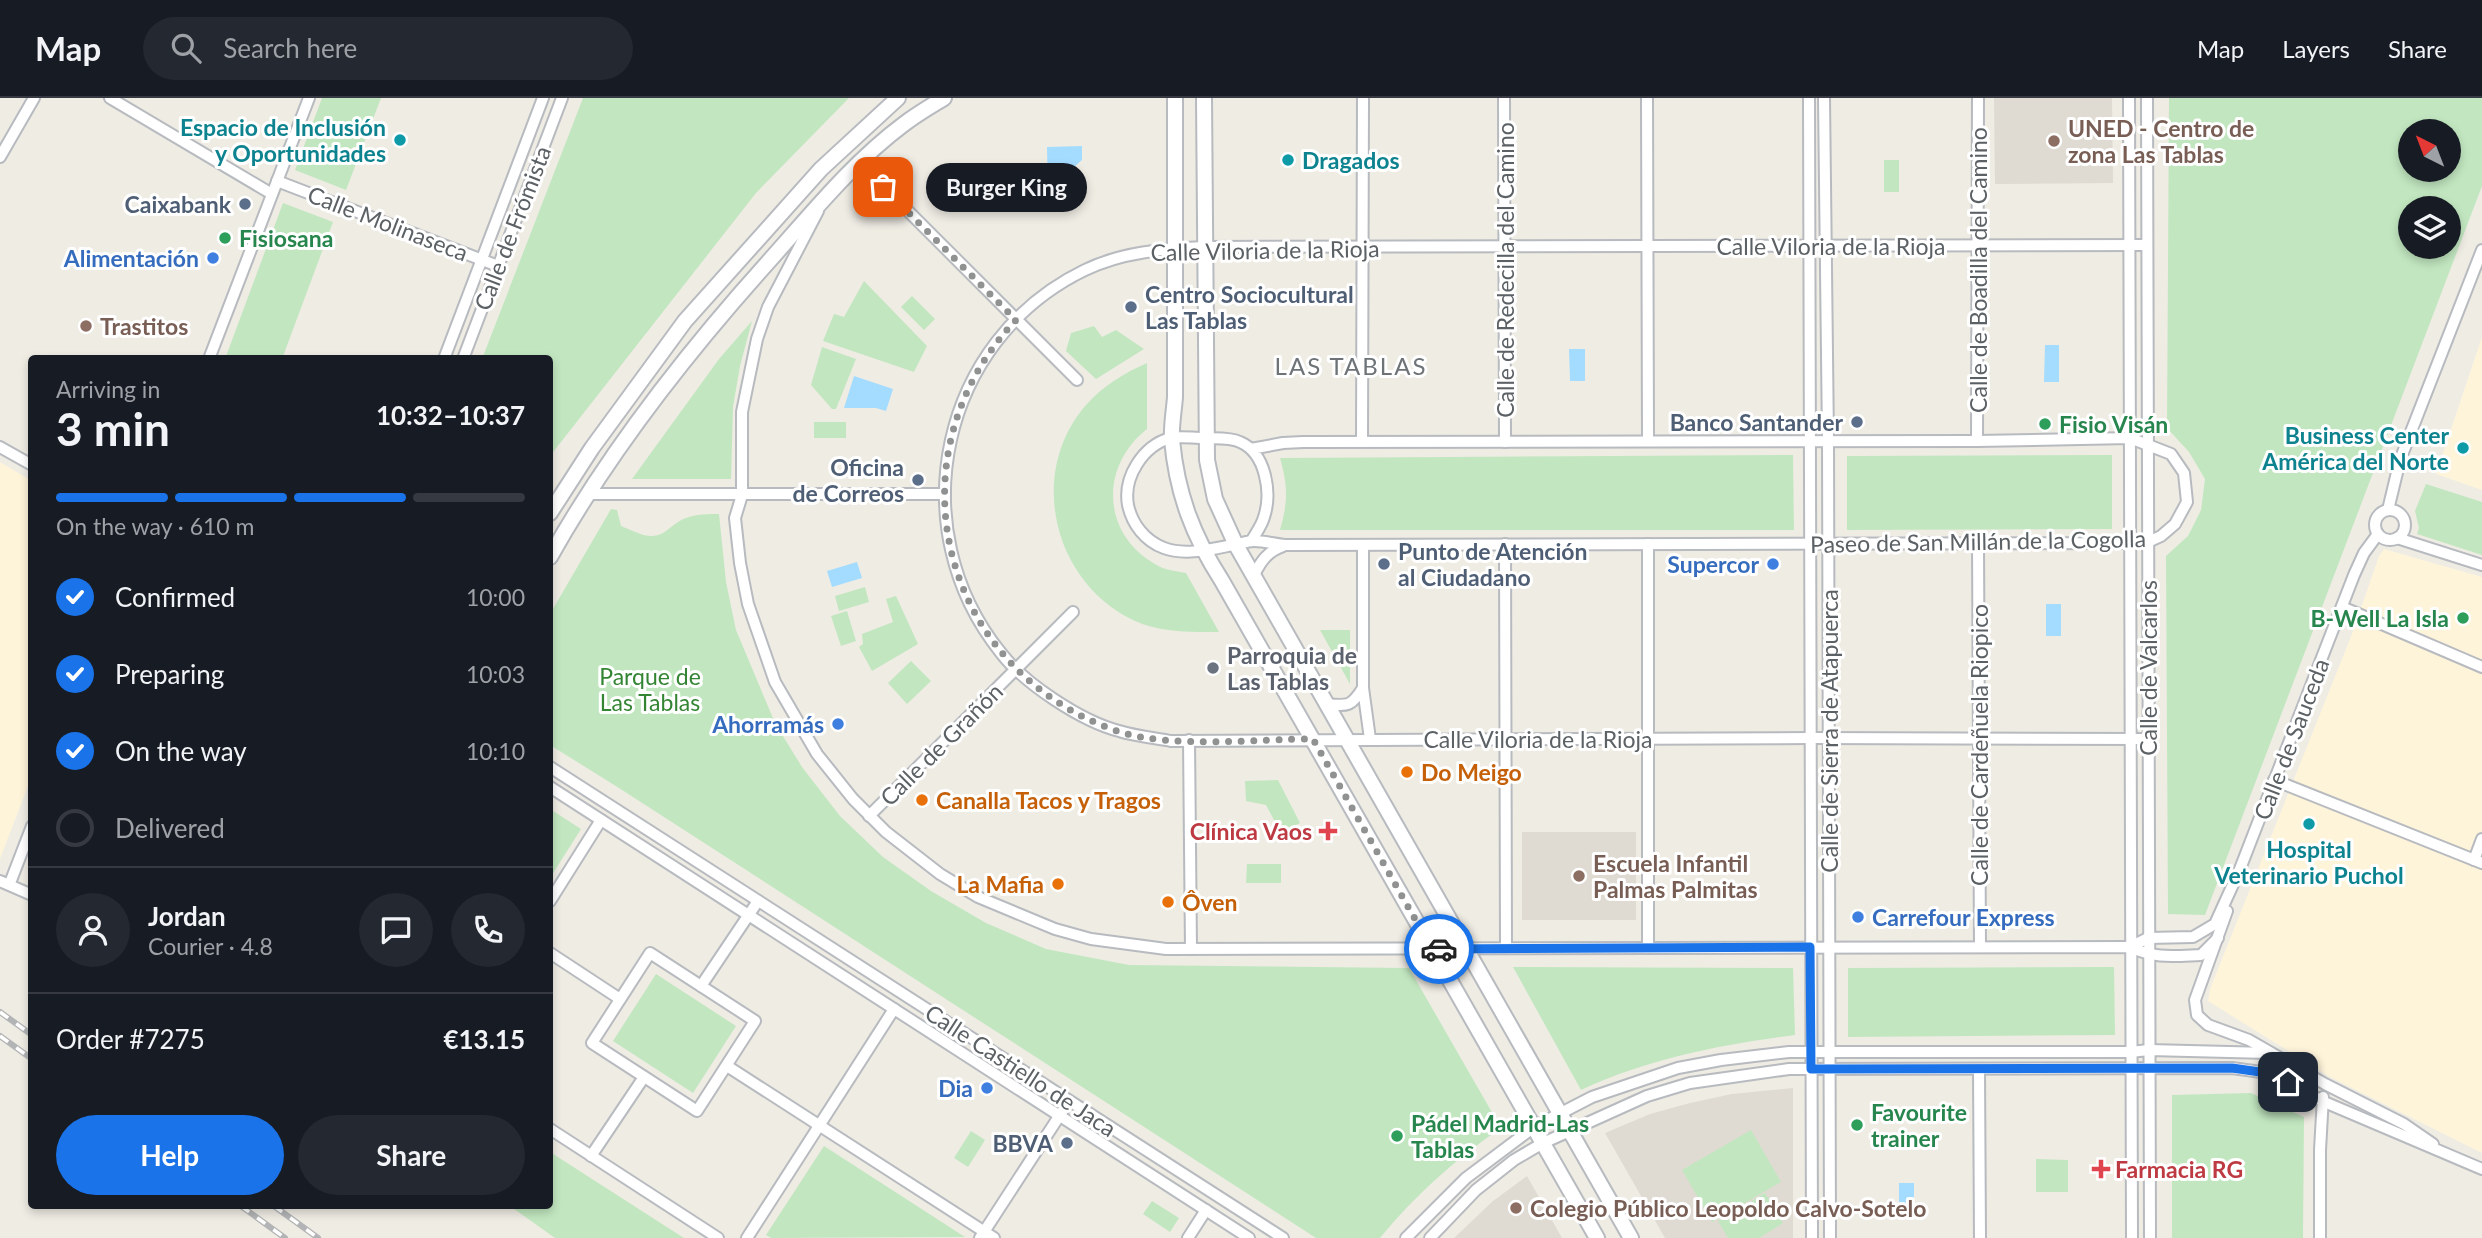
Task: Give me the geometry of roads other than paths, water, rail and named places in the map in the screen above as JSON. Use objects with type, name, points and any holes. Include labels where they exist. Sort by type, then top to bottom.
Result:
[{"type":"street","points":[[0,157],[34,98]]},
{"type":"street","name":"Calle Molinaseca","points":[[110,98],[272,194]]},
{"type":"street","points":[[211,355],[309,98]]},
{"type":"street","name":"Calle de Frómista","points":[[445,355],[543,98]]},
{"type":"street","name":"Calle de Frómista","points":[[465,355],[562,98]]},
{"type":"street","points":[[553,508],[592,448],[685,321],[821,169],[898,98]]},
{"type":"street","points":[[553,552],[611,461],[705,332],[860,163],[904,124],[944,98]]},
{"type":"street","points":[[1175,98],[1175,397],[1172,438],[1181,497],[1202,550],[1313,739],[1597,1238]]},
{"type":"street","points":[[1204,98],[1206,438],[1207,460],[1215,499],[1236,545],[1631,1238]]},
{"type":"street","points":[[1362,441],[1363,98]]},
{"type":"street","name":"Calle de Redecilla del Camino","points":[[1504,98],[1505,442]]},
{"type":"street","points":[[1647,98],[1648,441]]},
{"type":"street","name":"Calle de Sierra de Atapuerca","points":[[1809,98],[1812,1238]]},
{"type":"street","name":"Calle de Sierra de Atapuerca","points":[[1824,98],[1828,440],[1830,1238]]},
{"type":"street","name":"Calle de Boadilla del Camino","points":[[1977,442],[1978,98]]},
{"type":"street","name":"Calle de Valcarlos","points":[[2129,98],[2132,1238]]},
{"type":"street","name":"Calle de Valcarlos","points":[[2147,98],[2150,1238]]},
{"type":"street","points":[[860,163],[1077,380]]},
{"type":"street","name":"Calle Molinaseca","points":[[277,181],[498,266]]},
{"type":"street","points":[[827,196],[768,307],[757,339],[742,412],[742,495],[735,518],[748,604],[775,682],[817,754],[869,816],[886,832],[940,874],[978,897],[1022,916],[1091,939],[1166,949],[2130,947],[2148,956],[2201,955],[2218,938]]},
{"type":"street","name":"Calle Viloria de la Rioja","points":[[2146,245],[1204,247],[1174,248],[1118,258],[1086,270],[1054,288],[1016,320],[982,361],[967,391],[950,442],[945,494],[946,531],[961,584],[975,615],[1002,655],[1052,698],[1118,731],[1171,741],[2147,739]]},
{"type":"street","points":[[2482,250],[2400,460],[2388,510],[2376,519],[2375,529],[2383,538],[2397,538],[2482,565]]},
{"type":"street","points":[[1172,438],[1151,448],[1137,463],[1129,482],[1128,503],[1134,523],[1147,538],[1165,548],[1183,551],[1236,545],[1252,540],[1264,518],[1267,494],[1264,470],[1251,449]]},
{"type":"street","name":"Paseo de San Millán de la Cogolla","points":[[1172,438],[1240,442],[1251,449],[1283,443],[1362,441],[1977,442],[2130,438],[2171,454],[2184,474],[2187,502],[2175,524],[2161,537],[2148,542],[2129,543],[1285,545],[1252,540]]},
{"type":"street","points":[[0,447],[28,463]]},
{"type":"street","points":[[589,494],[945,494]]},
{"type":"street","points":[[2388,510],[2396,512],[2404,521],[2403,533],[2397,538]]},
{"type":"street","name":"Calle de Sauceda","points":[[2269,1053],[2249,1040],[2208,1025],[2197,1015],[2195,1000],[2274,780],[2364,553],[2378,534]]},
{"type":"street","points":[[1505,544],[1506,948]]},
{"type":"street","points":[[1648,544],[1648,948]]},
{"type":"street","name":"Calle de Cardeñuela Riopico","points":[[1978,544],[1980,947]]},
{"type":"street","points":[[1254,575],[1260,562],[1273,549],[1285,545]]},
{"type":"street","points":[[1363,545],[1363,688],[1370,740]]},
{"type":"street","points":[[2342,607],[2482,667]]},
{"type":"street","name":"Calle de Grañón","points":[[869,816],[1073,612]]},
{"type":"street","points":[[1326,704],[1346,706],[1355,700],[1363,688]]},
{"type":"street","points":[[1189,740],[1191,949]]},
{"type":"street","name":"Calle Castiello de Jaca","points":[[553,769],[1283,1238]]},
{"type":"street","points":[[2274,780],[2478,861],[2482,839]]},
{"type":"street","name":"Calle Castiello de Jaca","points":[[553,790],[1249,1238]]},
{"type":"street","points":[[553,896],[601,820]]},
{"type":"street","points":[[28,834],[5,882],[28,893]]},
{"type":"street","name":"Calle de Sauceda","points":[[2148,937],[2193,937],[2205,932],[2215,924],[2240,869]]},
{"type":"street","points":[[701,986],[758,901]]},
{"type":"street","points":[[2130,947],[2148,937]]},
{"type":"street","points":[[650,953],[701,986],[755,1021],[697,1111],[592,1043],[650,953]]},
{"type":"street","points":[[553,955],[621,999]]},
{"type":"street","points":[[747,1238],[894,1009]]},
{"type":"street","points":[[1406,1238],[1466,1178],[1534,1127],[1559,1113],[1613,1089],[1678,1068],[1721,1059],[1789,1052],[2149,1050],[2269,1053],[2404,1124],[2448,1153]]},
{"type":"street","points":[[727,1066],[986,1236],[1069,1101]]},
{"type":"street","points":[[1430,1238],[1476,1189],[1514,1160],[1569,1129],[1647,1096],[1690,1083],[1789,1069],[2232,1068],[2260,1072],[2482,1169]]},
{"type":"street","points":[[1979,1070],[1980,1238]]},
{"type":"street","points":[[591,1156],[644,1077]]},
{"type":"street","points":[[2320,1238],[2322,1101],[2325,1084]]},
{"type":"street","points":[[553,1131],[718,1238]]},
{"type":"street","points":[[1188,1238],[1206,1210]]},
{"type":"water","points":[[1082,146],[1082,160],[1048,190],[1047,147]]},
{"type":"water","points":[[2045,345],[2059,345],[2059,382],[2044,382]]},
{"type":"water","points":[[1569,349],[1585,349],[1585,381],[1570,381]]},
{"type":"water","points":[[854,376],[893,389],[886,411],[876,408],[844,408]]},
{"type":"water","points":[[857,562],[862,578],[832,587],[827,571]]},
{"type":"water","points":[[2046,604],[2061,604],[2061,636],[2046,636]]},
{"type":"water","points":[[1899,1183],[1914,1183],[1914,1217],[1899,1217]]},
{"type":"railway","points":[[0,1012],[28,1032]]},
{"type":"railway","points":[[0,1036],[28,1056]]},
{"type":"railway","points":[[245,1209],[285,1238]]},
{"type":"railway","points":[[278,1209],[318,1238]]},
{"type":"place","name":"Espacio de Inclusión y Oportunidades","points":[[400,140]]},
{"type":"place","name":"UNED - Centro de zona Las Tablas","points":[[2054,141]]},
{"type":"place","name":"Dragados","points":[[1288,160]]},
{"type":"place","name":"Burger King","points":[[883,187]]},
{"type":"place","name":"Caixabank","points":[[245,204]]},
{"type":"place","name":"Fisiosana","points":[[225,238]]},
{"type":"place","name":"Alimentación","points":[[213,258]]},
{"type":"place","name":"Centro Sociocultural Las Tablas","points":[[1131,307]]},
{"type":"place","name":"Trastitos","points":[[86,326]]},
{"type":"place","name":"Banco Santander","points":[[1857,422]]},
{"type":"place","name":"Fisio Visán","points":[[2045,424]]},
{"type":"place","name":"Business Center América del Norte","points":[[2463,448]]},
{"type":"place","name":"Oficina de Correos","points":[[918,480]]},
{"type":"place","name":"Punto de Atención al Ciudadano","points":[[1384,564]]},
{"type":"place","name":"Supercor","points":[[1773,564]]},
{"type":"place","name":"B-Well La Isla","points":[[2463,618]]},
{"type":"place","name":"Parroquia de Las Tablas","points":[[1213,668]]},
{"type":"place","name":"Ahorramás","points":[[838,724]]},
{"type":"place","name":"Do Meigo","points":[[1407,772]]},
{"type":"place","name":"Canalla Tacos y Tragos","points":[[922,800]]},
{"type":"place","name":"Hospital Veterinario Puchol","points":[[2309,824]]},
{"type":"place","name":"Clínica Vaos","points":[[1328,831]]},
{"type":"place","name":"Escuela Infantil Palmas Palmitas","points":[[1579,876]]},
{"type":"place","name":"La Mafia","points":[[1058,884]]},
{"type":"place","name":"Ôven","points":[[1168,902]]},
{"type":"place","name":"Carrefour Express","points":[[1858,917]]},
{"type":"place","name":"Dia","points":[[987,1088]]},
{"type":"place","name":"Favourite trainer","points":[[1857,1125]]},
{"type":"place","name":"Pádel Madrid-Las Tablas","points":[[1397,1136]]},
{"type":"place","name":"BBVA","points":[[1067,1143]]},
{"type":"place","name":"Farmacia RG","points":[[2101,1169]]},
{"type":"place","name":"Colegio Público Leopoldo Calvo-Sotelo","points":[[1516,1208]]},
{"type":"district","name":"LAS TABLAS","points":[[1351,365]]},
{"type":"park label","name":"Parque de Las Tablas","points":[[650,689]]}]
